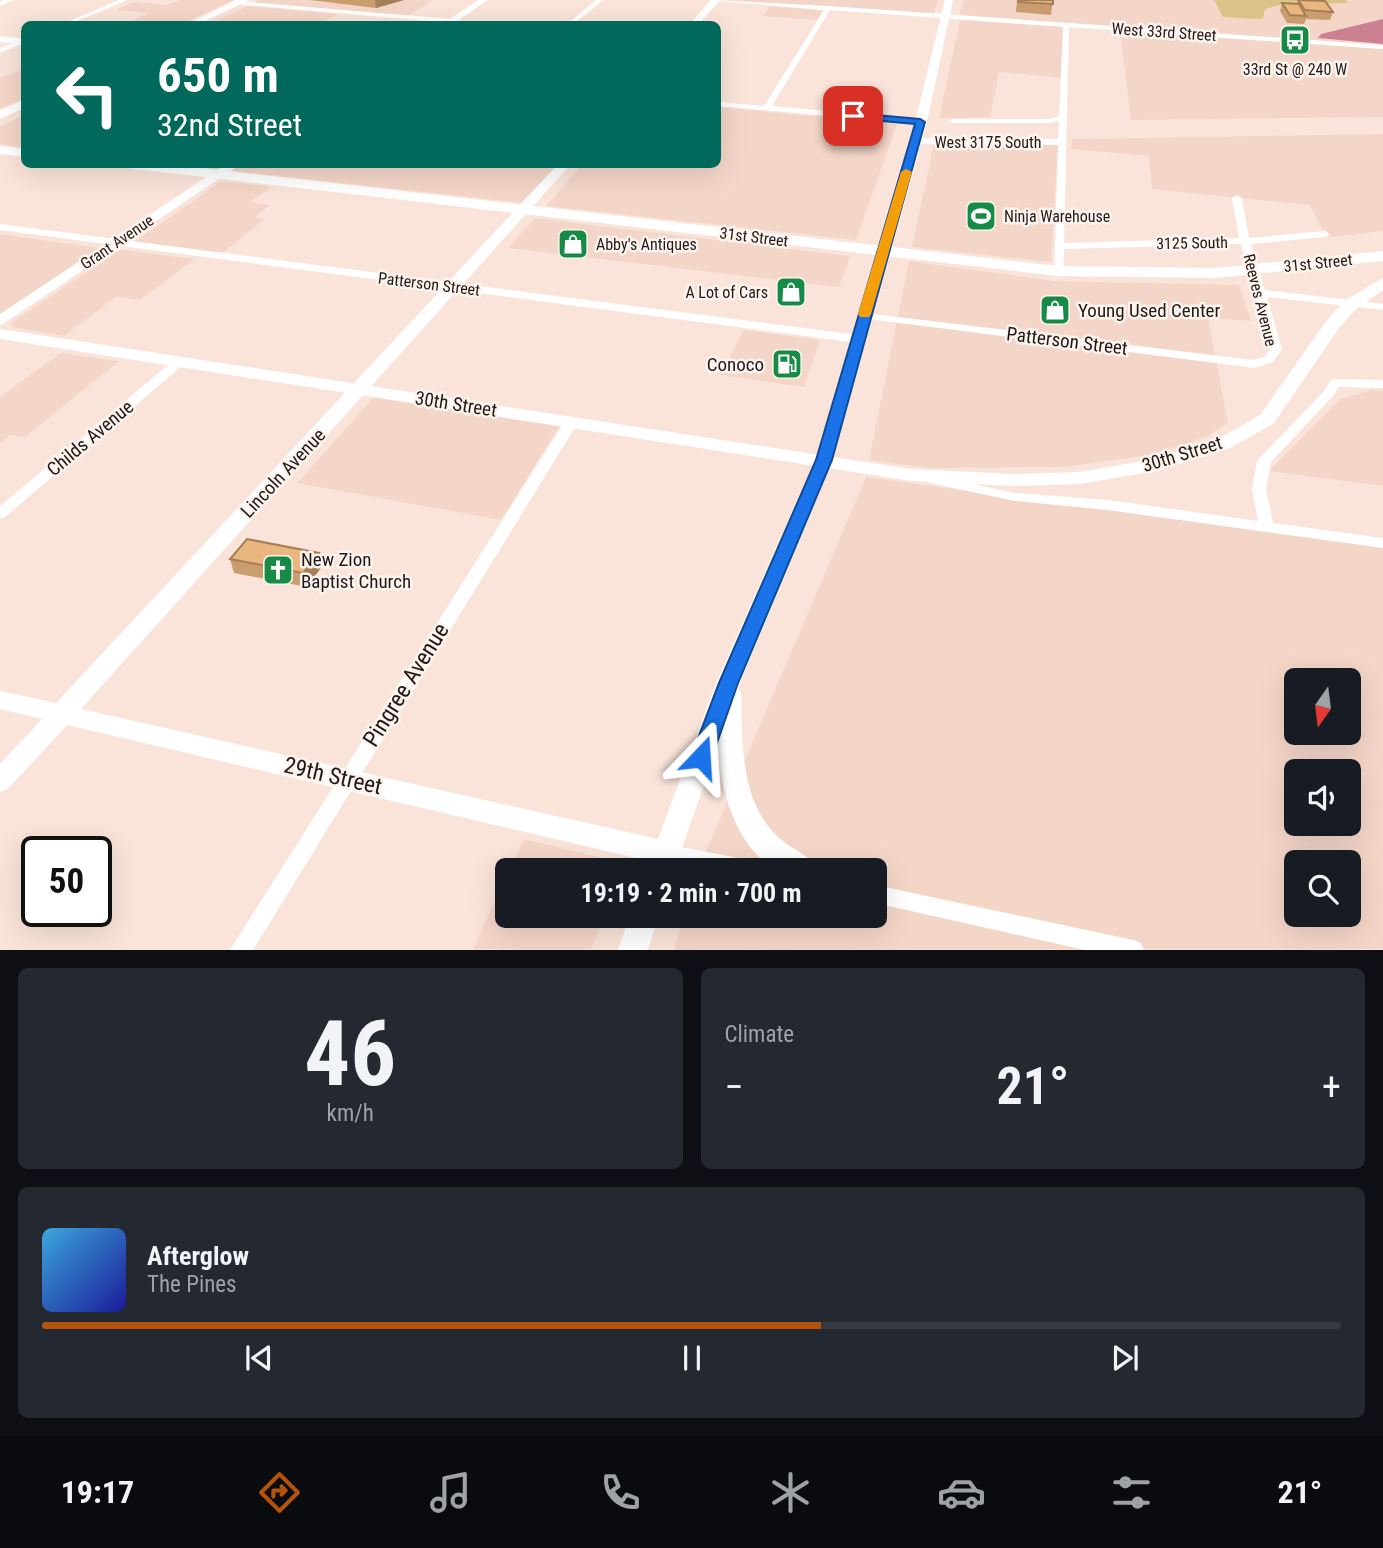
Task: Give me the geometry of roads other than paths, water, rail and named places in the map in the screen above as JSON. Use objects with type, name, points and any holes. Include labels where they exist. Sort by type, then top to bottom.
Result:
[{"type":"main road","points":[[199,21],[241,2]]},
{"type":"main road","points":[[0,116],[21,107]]},
{"type":"main road","points":[[0,150],[21,153]]},
{"type":"main road","name":"31st Street","points":[[159,168],[1058,271],[1216,273],[1383,256]]},
{"type":"main road","name":"30th Street","points":[[0,334],[911,475],[1013,480],[1079,478],[1157,465],[1223,444],[1267,419],[1333,324],[1350,305],[1379,285]]},
{"type":"street","points":[[0,4],[10,0]]},
{"type":"street","points":[[72,21],[124,0]]},
{"type":"street","points":[[453,21],[484,0]]},
{"type":"street","points":[[574,21],[600,0]]},
{"type":"street","name":"West 33rd Street","points":[[709,0],[1383,47]]},
{"type":"street","points":[[697,21],[716,0]]},
{"type":"street","points":[[664,858],[729,683],[824,460],[915,141],[949,0]]},
{"type":"street","points":[[241,2],[430,21]]},
{"type":"street","points":[[767,108],[828,8]]},
{"type":"street","points":[[1058,271],[1066,25]]},
{"type":"street","points":[[0,39],[21,41]]},
{"type":"street","points":[[0,51],[21,42]]},
{"type":"street","points":[[721,103],[920,122]]},
{"type":"street","points":[[953,121],[1062,118]]},
{"type":"street","name":"West 3175 South","points":[[915,141],[1062,142]]},
{"type":"street","name":"Grant Avenue","points":[[0,321],[228,168]]},
{"type":"street","name":"Lincoln Avenue","points":[[0,781],[562,168]]},
{"type":"street","name":"Reeves Avenue","points":[[1237,198],[1245,242],[1276,349],[1269,359]]},
{"type":"street","name":"Patterson Street","points":[[0,227],[433,286],[454,286],[858,339]]},
{"type":"street","name":"3125 South","points":[[1059,246],[1245,242],[1325,234]]},
{"type":"street","name":"31st Street","points":[[1260,293],[1383,307]]},
{"type":"street","name":"Patterson Street","points":[[864,316],[1235,362],[1255,364],[1269,359]]},
{"type":"street","name":"Childs Avenue","points":[[0,514],[179,362]]},
{"type":"street","points":[[1266,526],[1259,489],[1264,461],[1329,393],[1335,383],[1383,384]]},
{"type":"street","name":"Pingree Avenue","points":[[242,950],[572,421]]},
{"type":"street","name":"30th Street","points":[[911,475],[1015,498],[1108,505],[1383,544]]},
{"type":"street","points":[[729,683],[735,796],[742,815],[769,847],[786,858]]},
{"type":"street","name":"29th Street","points":[[0,700],[347,779],[651,858]]},
{"type":"street","points":[[887,897],[1133,950]]},
{"type":"street","points":[[633,950],[641,928]]},
{"type":"place","name":"33rd St @ 240 W","points":[[1295,40]]},
{"type":"place","name":"Ninja Warehouse","points":[[981,216]]},
{"type":"place","name":"Abby's Antiques","points":[[573,244]]},
{"type":"place","name":"A Lot of Cars","points":[[791,292]]},
{"type":"place","name":"Young Used Center","points":[[1055,310]]},
{"type":"place","name":"Conoco","points":[[787,364]]},
{"type":"place","name":"New Zion Baptist Church","points":[[278,570]]}]
